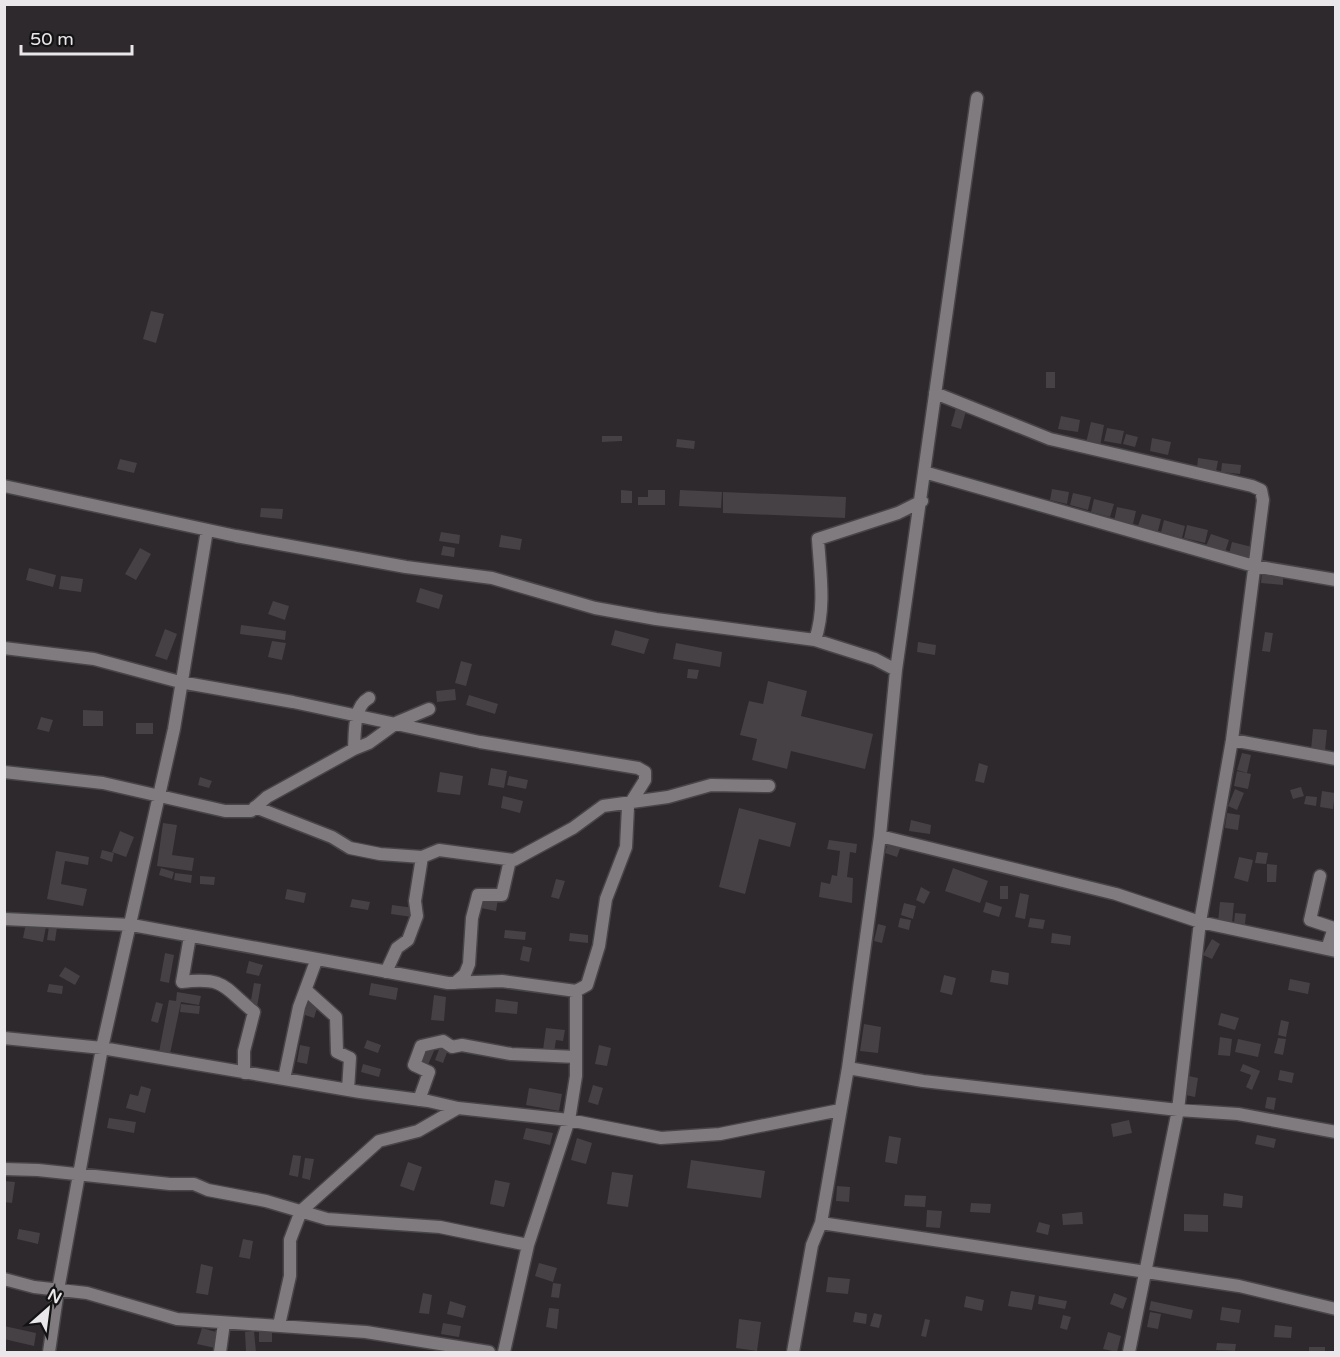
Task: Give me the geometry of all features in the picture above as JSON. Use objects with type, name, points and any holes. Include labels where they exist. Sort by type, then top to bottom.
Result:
[{"type":"street","points":[[793,1353],[812,1245],[821,1223],[848,1068],[880,836],[896,670],[922,501],[924,472],[977,98]]},
{"type":"street","points":[[935,393],[1050,439],[1261,490],[1263,500],[1232,740],[1200,922],[1178,1110],[1129,1353]]},
{"type":"street","points":[[924,472],[1254,566],[1335,580]]},
{"type":"street","points":[[4,486],[207,530],[406,567],[492,578],[595,608],[656,619],[815,640],[875,659],[896,670]]},
{"type":"street","points":[[815,640],[820,627],[821,594],[818,539],[898,513],[922,501]]},
{"type":"street","points":[[49,1353],[58,1290],[102,1048],[132,925],[174,729],[207,530]]},
{"type":"street","points":[[4,648],[94,659],[180,682],[240,691],[356,717],[595,763],[638,768],[645,772],[645,780],[630,804],[626,818],[626,847],[606,899],[599,946],[587,985],[576,991],[502,981],[455,983],[316,961],[132,925],[4,919]]},
{"type":"street","points":[[354,749],[356,717],[363,701],[369,698]]},
{"type":"street","points":[[4,772],[103,783],[225,811],[252,811],[267,797],[369,743],[394,724],[429,710]]},
{"type":"street","points":[[1232,740],[1335,759]]},
{"type":"street","points":[[255,807],[302,824],[350,848],[380,854],[422,856],[439,850],[514,860],[573,828],[603,806],[668,797],[711,784],[769,786]]},
{"type":"street","points":[[880,836],[1116,894],[1200,922],[1331,950],[1334,928],[1310,920],[1320,876]]},
{"type":"street","points":[[386,972],[397,948],[408,940],[417,916],[415,901],[422,856]]},
{"type":"street","points":[[455,983],[465,974],[469,964],[472,918],[478,895],[502,895],[510,860]]},
{"type":"street","points":[[190,936],[182,982],[208,979],[228,987],[254,1012],[244,1051],[244,1073]]},
{"type":"street","points":[[284,1079],[299,1007],[307,991],[316,961]]},
{"type":"street","points":[[307,991],[336,1017],[337,1052],[350,1058],[348,1090]]},
{"type":"street","points":[[504,1353],[528,1245],[569,1120],[576,1057],[576,991]]},
{"type":"street","points":[[4,1038],[102,1048],[458,1108],[569,1120],[661,1138],[720,1134],[840,1110]]},
{"type":"street","points":[[418,1100],[429,1072],[414,1065],[421,1046],[443,1041],[452,1047],[462,1045],[511,1054],[576,1057]]},
{"type":"street","points":[[848,1068],[924,1081],[1178,1110],[1238,1114],[1335,1132]]},
{"type":"street","points":[[279,1325],[290,1276],[290,1240],[301,1211],[379,1141],[418,1131],[458,1108]]},
{"type":"street","points":[[4,1169],[171,1184],[195,1184],[208,1190],[327,1219],[440,1227],[528,1245]]},
{"type":"street","points":[[821,1223],[1239,1286],[1335,1309]]},
{"type":"street","points":[[4,1280],[87,1293],[177,1319],[366,1332],[489,1353]]},
{"type":"street","points":[[220,1353],[224,1323]]},
{"type":"building","points":[[151,311],[164,314],[156,343],[143,339]]},
{"type":"building","points":[[1046,372],[1055,372],[1055,388],[1046,388]]},
{"type":"building","points":[[956,408],[966,411],[961,429],[951,426]]},
{"type":"building","points":[[1061,416],[1080,420],[1078,432],[1058,429]]},
{"type":"building","points":[[1091,422],[1104,425],[1100,446],[1086,443]]},
{"type":"building","points":[[1107,428],[1124,431],[1121,444],[1104,441]]},
{"type":"building","points":[[1126,434],[1138,437],[1135,447],[1123,444]]},
{"type":"building","points":[[602,436],[622,436],[622,441],[602,442]]},
{"type":"building","points":[[1152,438],[1171,442],[1168,455],[1150,451]]},
{"type":"building","points":[[677,439],[695,441],[694,449],[676,447]]},
{"type":"building","points":[[1198,458],[1218,461],[1216,471],[1197,468]]},
{"type":"building","points":[[120,459],[137,463],[134,473],[117,469]]},
{"type":"building","points":[[1222,463],[1241,465],[1240,474],[1221,472]]},
{"type":"building","points":[[1052,489],[1069,492],[1067,504],[1050,500]]},
{"type":"building","points":[[621,490],[632,491],[632,503],[621,503]]},
{"type":"building","points":[[648,490],[665,490],[665,505],[638,505],[638,497],[648,497]]},
{"type":"building","points":[[680,490],[722,492],[721,508],[679,506]]},
{"type":"building","points":[[723,492],[846,497],[845,518],[723,513]]},
{"type":"building","points":[[1073,493],[1091,497],[1088,510],[1070,505]]},
{"type":"building","points":[[1094,499],[1114,504],[1110,517],[1091,512]]},
{"type":"building","points":[[1117,507],[1136,511],[1133,524],[1114,521]]},
{"type":"building","points":[[261,508],[283,509],[282,519],[260,517]]},
{"type":"building","points":[[1142,514],[1161,519],[1158,531],[1138,526]]},
{"type":"building","points":[[1164,520],[1185,526],[1182,538],[1161,532]]},
{"type":"building","points":[[1187,525],[1208,530],[1205,543],[1184,538]]},
{"type":"building","points":[[441,532],[460,535],[459,544],[439,541]]},
{"type":"building","points":[[1211,534],[1229,540],[1225,552],[1206,546]]},
{"type":"building","points":[[501,535],[522,539],[520,550],[499,547]]},
{"type":"building","points":[[1232,542],[1252,547],[1249,559],[1229,554]]},
{"type":"building","points":[[443,546],[455,548],[454,557],[441,555]]},
{"type":"building","points":[[140,548],[151,554],[136,580],[125,574]]},
{"type":"building","points":[[29,568],[56,575],[53,587],[26,580]]},
{"type":"building","points":[[1262,572],[1283,573],[1283,585],[1261,583]]},
{"type":"building","points":[[61,576],[83,579],[81,592],[59,589]]},
{"type":"building","points":[[420,588],[443,595],[439,609],[416,602]]},
{"type":"building","points":[[273,601],[289,606],[285,620],[268,614]]},
{"type":"building","points":[[241,625],[286,631],[285,640],[240,634]]},
{"type":"building","points":[[165,629],[177,634],[167,660],[155,656]]},
{"type":"building","points":[[615,630],[649,639],[644,654],[611,645]]},
{"type":"building","points":[[1265,632],[1273,633],[1270,652],[1262,651]]},
{"type":"building","points":[[272,641],[286,643],[282,660],[268,657]]},
{"type":"building","points":[[918,642],[936,645],[935,655],[917,652]]},
{"type":"building","points":[[676,643],[722,652],[720,667],[673,659]]},
{"type":"building","points":[[461,661],[472,664],[466,686],[455,683]]},
{"type":"building","points":[[688,669],[699,670],[697,679],[687,678]]},
{"type":"building","points":[[768,681],[807,691],[801,716],[873,734],[865,769],[791,751],[787,769],[752,760],[757,739],[740,735],[749,701],[763,704]]},
{"type":"building","points":[[455,689],[456,700],[437,702],[436,691]]},
{"type":"building","points":[[469,695],[498,704],[495,714],[466,705]]},
{"type":"building","points":[[83,710],[103,711],[103,726],[83,726]]},
{"type":"building","points":[[41,717],[53,720],[49,732],[37,729]]},
{"type":"building","points":[[136,723],[153,723],[153,734],[136,734]]},
{"type":"building","points":[[1313,729],[1327,730],[1325,751],[1311,750]]},
{"type":"building","points":[[1242,753],[1251,755],[1247,773],[1237,770]]},
{"type":"building","points":[[979,763],[988,766],[984,783],[975,781]]},
{"type":"building","points":[[491,768],[507,771],[504,788],[488,785]]},
{"type":"building","points":[[1237,771],[1251,774],[1248,789],[1234,786]]},
{"type":"building","points":[[440,772],[463,776],[460,795],[437,792]]},
{"type":"building","points":[[509,776],[528,780],[526,789],[507,785]]},
{"type":"building","points":[[200,777],[212,781],[209,788],[198,785]]},
{"type":"building","points":[[1301,787],[1304,796],[1293,799],[1290,790]]},
{"type":"building","points":[[1235,789],[1244,793],[1237,810],[1228,806]]},
{"type":"building","points":[[1322,791],[1335,793],[1333,809],[1320,807]]},
{"type":"building","points":[[503,796],[523,801],[520,813],[501,808]]},
{"type":"building","points":[[1306,796],[1317,797],[1316,806],[1304,804]]},
{"type":"building","points":[[739,808],[796,823],[790,847],[759,839],[745,894],[719,887]]},
{"type":"building","points":[[1227,813],[1240,815],[1238,830],[1225,828]]},
{"type":"building","points":[[911,820],[931,825],[930,834],[909,831]]},
{"type":"building","points":[[163,823],[177,825],[172,855],[194,858],[192,871],[157,866]]},
{"type":"building","points":[[120,831],[134,837],[126,857],[112,852]]},
{"type":"building","points":[[829,840],[857,844],[856,853],[850,852],[847,877],[853,878],[852,903],[819,897],[821,882],[830,884],[832,875],[837,876],[840,851],[827,849]]},
{"type":"building","points":[[888,841],[901,846],[897,857],[885,853]]},
{"type":"building","points":[[102,850],[114,853],[112,862],[100,858]]},
{"type":"building","points":[[56,851],[89,857],[88,865],[65,861],[61,884],[87,889],[83,906],[47,899]]},
{"type":"building","points":[[1257,852],[1268,853],[1266,864],[1255,863]]},
{"type":"building","points":[[1239,857],[1253,860],[1248,882],[1234,878]]},
{"type":"building","points":[[1267,864],[1277,865],[1276,882],[1267,882]]},
{"type":"building","points":[[161,868],[174,872],[172,879],[159,875]]},
{"type":"building","points":[[953,868],[988,881],[980,903],[945,891]]},
{"type":"building","points":[[175,873],[192,875],[191,883],[174,880]]},
{"type":"building","points":[[200,876],[215,877],[214,885],[200,884]]},
{"type":"building","points":[[556,879],[565,881],[559,899],[551,897]]},
{"type":"building","points":[[1000,886],[1008,886],[1008,899],[1000,899]]},
{"type":"building","points":[[921,887],[930,892],[924,904],[916,900]]},
{"type":"building","points":[[287,889],[306,893],[304,903],[285,899]]},
{"type":"building","points":[[1020,893],[1029,895],[1025,919],[1015,917]]},
{"type":"building","points":[[484,896],[498,899],[496,911],[481,908]]},
{"type":"building","points":[[352,899],[370,902],[368,910],[350,907]]},
{"type":"building","points":[[986,902],[1002,907],[999,917],[983,912]]},
{"type":"building","points":[[1220,902],[1234,903],[1232,923],[1218,922]]},
{"type":"building","points":[[904,903],[916,906],[913,919],[901,915]]},
{"type":"building","points":[[392,905],[414,908],[412,917],[391,914]]},
{"type":"building","points":[[1235,913],[1246,914],[1245,924],[1234,923]]},
{"type":"building","points":[[900,918],[911,920],[909,930],[898,927]]},
{"type":"building","points":[[1030,918],[1045,920],[1043,929],[1028,927]]},
{"type":"building","points":[[26,923],[46,927],[43,942],[23,938]]},
{"type":"building","points":[[878,924],[886,926],[882,943],[874,941]]},
{"type":"building","points":[[49,926],[57,927],[55,941],[47,940]]},
{"type":"building","points":[[505,930],[526,932],[525,940],[504,938]]},
{"type":"building","points":[[570,933],[588,935],[588,943],[569,941]]},
{"type":"building","points":[[1052,933],[1071,936],[1070,945],[1051,943]]},
{"type":"building","points":[[1212,939],[1220,944],[1212,959],[1203,955]]},
{"type":"building","points":[[523,946],[532,948],[529,962],[520,960]]},
{"type":"building","points":[[165,953],[174,955],[169,983],[160,981]]},
{"type":"building","points":[[249,961],[263,965],[259,976],[246,973]]},
{"type":"building","points":[[65,967],[80,976],[75,985],[59,976]]},
{"type":"building","points":[[992,970],[1009,973],[1008,985],[990,982]]},
{"type":"building","points":[[944,975],[956,978],[952,995],[940,992]]},
{"type":"building","points":[[1290,979],[1310,983],[1308,994],[1288,990]]},
{"type":"building","points":[[254,983],[261,984],[257,1007],[250,1006]]},
{"type":"building","points":[[371,983],[398,988],[396,1000],[369,995]]},
{"type":"building","points":[[49,984],[63,986],[62,994],[47,992]]},
{"type":"building","points":[[177,992],[201,996],[199,1005],[181,1002],[170,1054],[159,1052],[169,1000],[176,1001]]},
{"type":"building","points":[[434,995],[446,997],[444,1021],[431,1020]]},
{"type":"building","points":[[496,999],[518,1002],[517,1014],[495,1012]]},
{"type":"building","points":[[156,1002],[163,1004],[158,1023],[151,1021]]},
{"type":"building","points":[[306,1002],[318,1005],[314,1018],[302,1014]]},
{"type":"building","points":[[181,1004],[200,1006],[199,1014],[180,1012]]},
{"type":"building","points":[[1221,1013],[1239,1018],[1235,1030],[1218,1025]]},
{"type":"building","points":[[1281,1020],[1289,1022],[1286,1037],[1278,1035]]},
{"type":"building","points":[[864,1024],[881,1027],[878,1053],[860,1051]]},
{"type":"building","points":[[546,1028],[565,1030],[563,1041],[556,1040],[554,1052],[543,1050]]},
{"type":"building","points":[[1220,1037],[1232,1039],[1230,1056],[1218,1055]]},
{"type":"building","points":[[1278,1038],[1286,1039],[1283,1055],[1274,1053]]},
{"type":"building","points":[[1238,1039],[1261,1044],[1258,1057],[1235,1052]]},
{"type":"building","points":[[367,1040],[381,1045],[378,1053],[364,1048]]},
{"type":"building","points":[[441,1044],[449,1047],[443,1063],[435,1060]]},
{"type":"building","points":[[300,1045],[310,1047],[307,1064],[297,1062]]},
{"type":"building","points":[[599,1045],[611,1048],[607,1066],[595,1064]]},
{"type":"building","points":[[427,1047],[434,1051],[427,1067],[419,1064]]},
{"type":"building","points":[[363,1064],[381,1069],[379,1077],[361,1072]]},
{"type":"building","points":[[1243,1064],[1260,1071],[1252,1090],[1246,1087],[1251,1075],[1240,1071]]},
{"type":"building","points":[[1280,1070],[1294,1073],[1292,1083],[1278,1080]]},
{"type":"building","points":[[1184,1075],[1198,1078],[1195,1097],[1181,1094]]},
{"type":"building","points":[[593,1085],[603,1088],[598,1105],[588,1102]]},
{"type":"building","points":[[141,1086],[151,1089],[145,1113],[126,1108],[130,1094],[138,1096]]},
{"type":"building","points":[[529,1088],[562,1094],[559,1111],[526,1105]]},
{"type":"building","points":[[1267,1097],[1276,1098],[1274,1110],[1265,1108]]},
{"type":"building","points":[[109,1118],[136,1122],[134,1133],[107,1128]]},
{"type":"building","points":[[1129,1120],[1132,1133],[1113,1137],[1111,1124]]},
{"type":"building","points":[[526,1128],[553,1133],[550,1145],[523,1139]]},
{"type":"building","points":[[1257,1135],[1276,1139],[1274,1148],[1255,1144]]},
{"type":"building","points":[[889,1136],[901,1138],[897,1164],[885,1162]]},
{"type":"building","points":[[577,1138],[592,1143],[586,1164],[571,1160]]},
{"type":"building","points":[[293,1155],[301,1156],[298,1177],[289,1175]]},
{"type":"building","points":[[305,1158],[314,1159],[310,1180],[302,1178]]},
{"type":"building","points":[[691,1160],[765,1171],[761,1198],[687,1188]]},
{"type":"building","points":[[408,1162],[422,1167],[414,1191],[400,1186]]},
{"type":"building","points":[[612,1172],[633,1175],[628,1207],[607,1204]]},
{"type":"building","points":[[495,1180],[510,1183],[504,1207],[490,1204]]},
{"type":"building","points":[[4,1181],[15,1182],[12,1203],[4,1202]]},
{"type":"building","points":[[837,1186],[850,1187],[849,1202],[836,1201]]},
{"type":"building","points":[[1224,1193],[1243,1196],[1242,1208],[1223,1206]]},
{"type":"building","points":[[905,1195],[926,1196],[925,1207],[904,1206]]},
{"type":"building","points":[[971,1203],[991,1204],[990,1213],[970,1212]]},
{"type":"building","points":[[927,1210],[942,1211],[940,1228],[926,1227]]},
{"type":"building","points":[[1082,1212],[1083,1224],[1063,1225],[1062,1214]]},
{"type":"building","points":[[1184,1214],[1208,1215],[1208,1232],[1184,1231]]},
{"type":"building","points":[[1039,1222],[1050,1225],[1048,1235],[1036,1232]]},
{"type":"building","points":[[19,1229],[40,1233],[38,1244],[17,1239]]},
{"type":"building","points":[[243,1239],[253,1241],[250,1259],[239,1257]]},
{"type":"building","points":[[539,1263],[557,1268],[553,1282],[535,1276]]},
{"type":"building","points":[[201,1264],[213,1267],[208,1295],[196,1293]]},
{"type":"building","points":[[828,1277],[850,1279],[848,1294],[826,1292]]},
{"type":"building","points":[[553,1283],[561,1284],[559,1298],[551,1297]]},
{"type":"building","points":[[1011,1291],[1035,1295],[1032,1310],[1008,1306]]},
{"type":"building","points":[[423,1293],[432,1295],[429,1314],[419,1313]]},
{"type":"building","points":[[1114,1293],[1127,1298],[1123,1309],[1110,1304]]},
{"type":"building","points":[[966,1296],[984,1300],[982,1311],[964,1307]]},
{"type":"building","points":[[1039,1296],[1067,1301],[1065,1309],[1038,1304]]},
{"type":"building","points":[[450,1301],[466,1306],[463,1318],[447,1314]]},
{"type":"building","points":[[1151,1301],[1193,1310],[1191,1319],[1149,1310]]},
{"type":"building","points":[[1222,1307],[1241,1310],[1239,1323],[1220,1320]]},
{"type":"building","points":[[549,1308],[559,1309],[557,1329],[546,1327]]},
{"type":"building","points":[[855,1312],[867,1314],[866,1324],[853,1322]]},
{"type":"building","points":[[1150,1312],[1161,1314],[1158,1329],[1147,1327]]},
{"type":"building","points":[[874,1313],[882,1315],[879,1328],[870,1326]]},
{"type":"building","points":[[1063,1315],[1071,1317],[1067,1330],[1060,1328]]},
{"type":"building","points":[[739,1319],[761,1322],[757,1351],[736,1348]]},
{"type":"building","points":[[925,1319],[930,1320],[926,1337],[921,1336]]},
{"type":"building","points":[[443,1323],[461,1326],[459,1337],[441,1334]]},
{"type":"building","points":[[1275,1325],[1292,1327],[1291,1338],[1274,1337]]},
{"type":"building","points":[[4,1326],[36,1333],[34,1346],[4,1339]]},
{"type":"building","points":[[202,1328],[220,1333],[215,1348],[197,1344]]},
{"type":"building","points":[[272,1330],[272,1342],[259,1342],[259,1331]]},
{"type":"building","points":[[254,1331],[256,1352],[246,1352],[245,1332]]},
{"type":"building","points":[[1108,1332],[1121,1336],[1117,1352],[1103,1349]]},
{"type":"building","points":[[1217,1343],[1236,1344],[1235,1351],[1216,1350]]},
{"type":"building","points":[[1309,1347],[1325,1347],[1325,1352],[1309,1352]]}]
